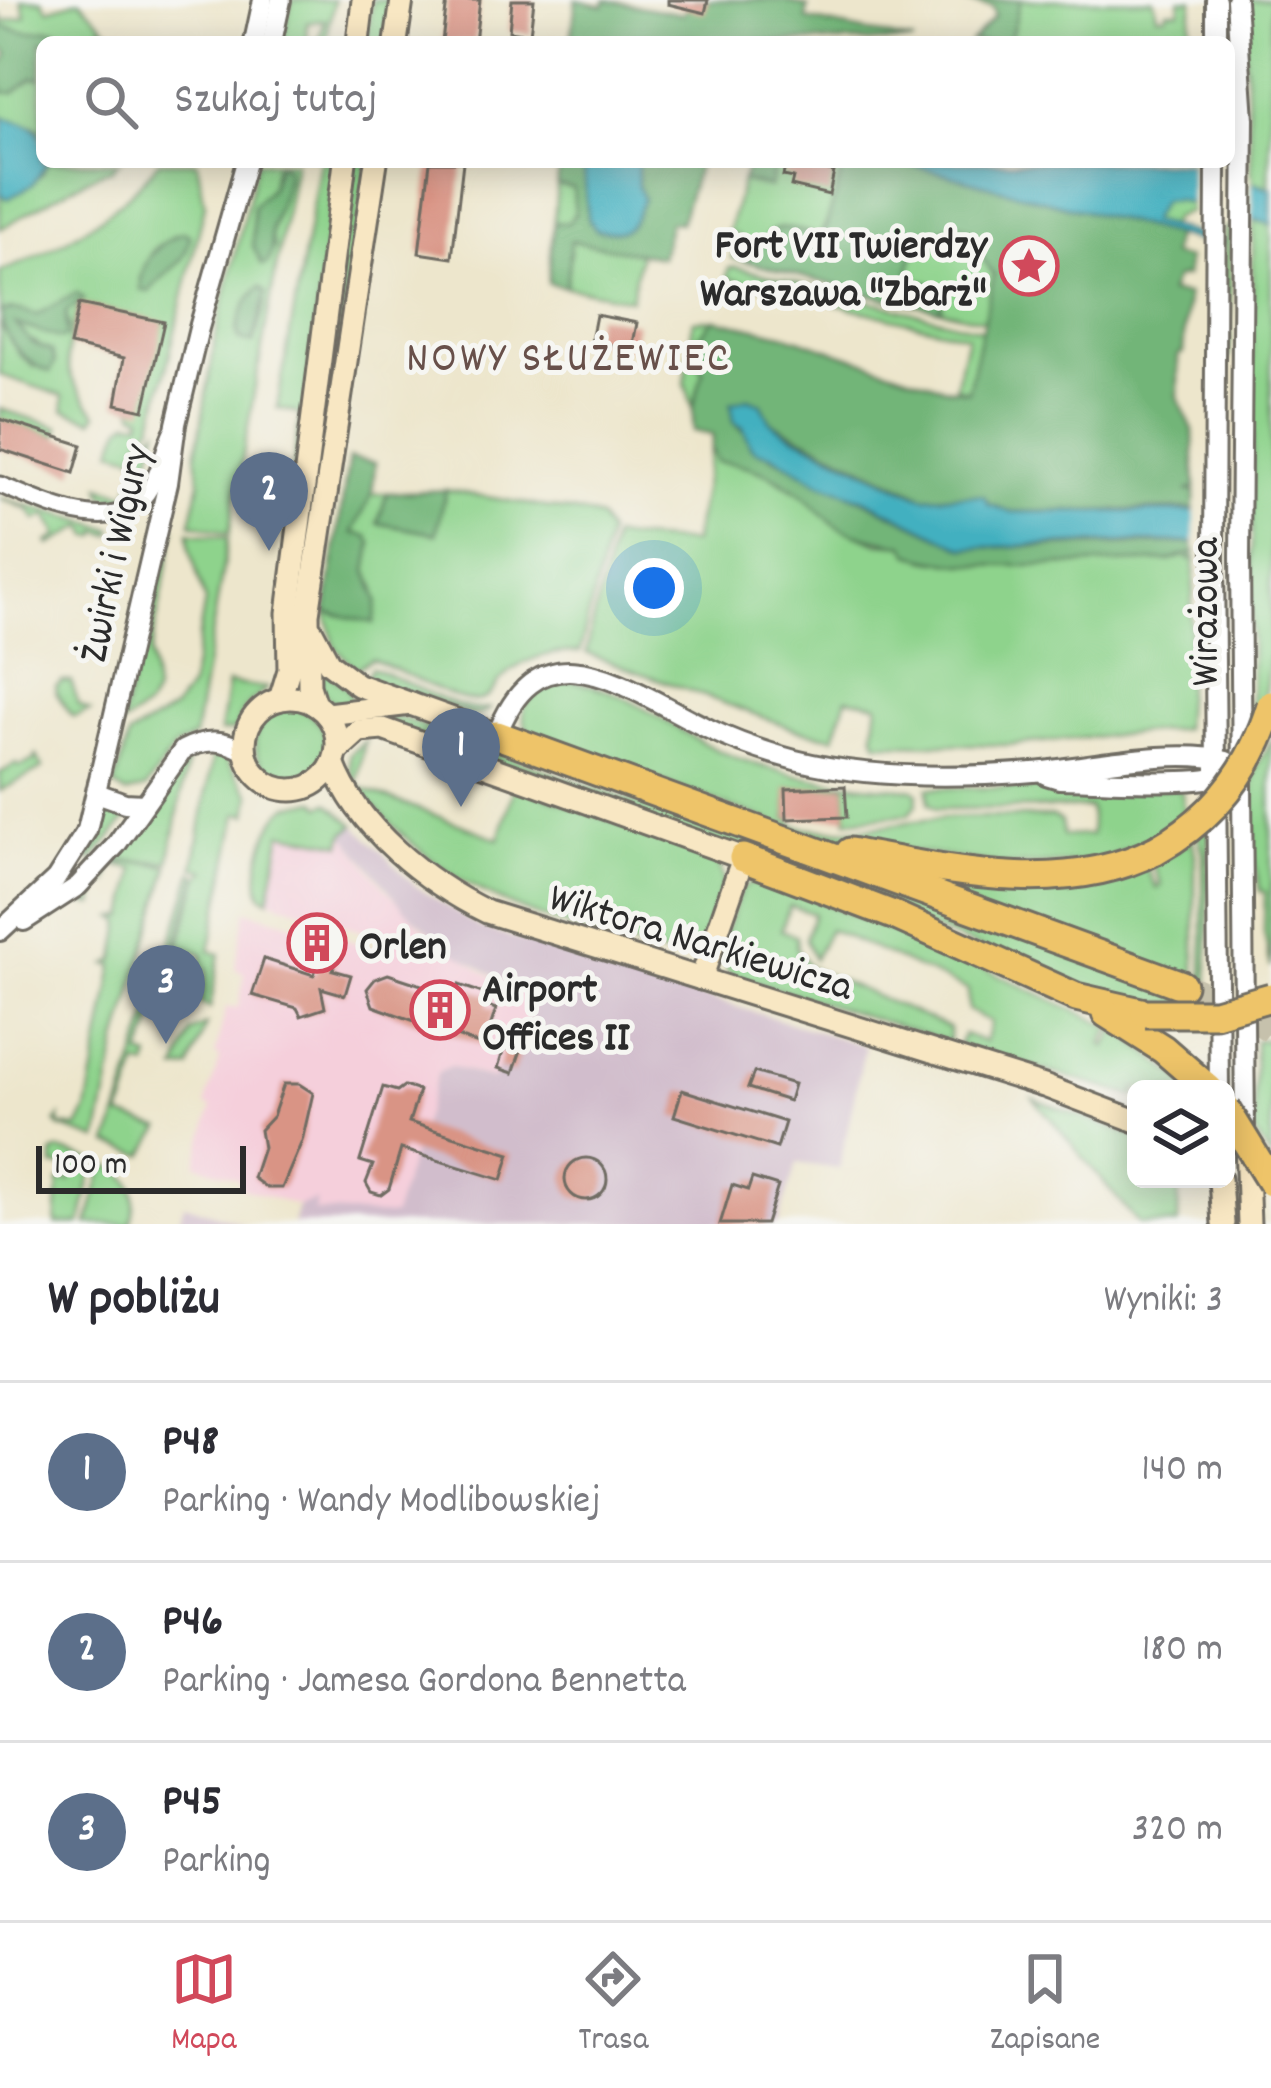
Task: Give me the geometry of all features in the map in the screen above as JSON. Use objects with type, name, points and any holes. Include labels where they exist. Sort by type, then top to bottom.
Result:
[{"type":"highway","points":[[798,843],[901,862],[1046,877],[1103,870],[1156,850],[1190,828],[1228,790],[1254,751],[1271,706]]},
{"type":"highway","points":[[497,735],[1182,986]]},
{"type":"highway","points":[[743,858],[896,916],[1076,997],[1135,1018],[1215,1013],[1271,997]]},
{"type":"highway","points":[[1135,1018],[1198,1080]]},
{"type":"highway","points":[[1235,1124],[1271,1182]]},
{"type":"main road","points":[[359,36],[363,0]]},
{"type":"main road","points":[[397,36],[402,0]]},
{"type":"main road","points":[[280,699],[289,670],[288,613],[344,168]]},
{"type":"main road","points":[[335,757],[335,731],[309,686],[308,614],[375,168]]},
{"type":"main road","points":[[308,614],[328,664],[358,685],[497,735]]},
{"type":"main road","points":[[412,704],[321,710],[296,698],[280,699],[253,717],[244,751],[264,782],[286,790],[307,787],[321,779],[359,731],[383,729],[743,858],[700,979]]},
{"type":"main road","name":"Wiktora Narkiewicza","points":[[335,757],[345,793],[365,818],[412,863],[464,901],[525,926],[1044,1085],[1127,1105]]},
{"type":"main road","name":"Wiktora Narkiewicza","points":[[307,787],[328,794],[365,818]]},
{"type":"main road","name":"Wiktora Narkiewicza","points":[[1044,1085],[1127,1117]]},
{"type":"main road","name":"Wirażowa","points":[[1236,1140],[1250,1224]]},
{"type":"main road","points":[[1221,1188],[1223,1224]]},
{"type":"street","points":[[255,36],[263,0]]},
{"type":"street","points":[[273,36],[281,0]]},
{"type":"street","points":[[1216,0],[1216,36]]},
{"type":"street","name":"Wirażowa","points":[[1236,0],[1244,161],[1236,1140]]},
{"type":"street","points":[[218,250],[231,168]]},
{"type":"street","name":"Żwirki i Wigury","points":[[1,930],[68,864],[87,830],[167,482],[176,424],[218,250],[244,168]]},
{"type":"street","name":"Wirażowa","points":[[1216,168],[1219,1080]]},
{"type":"street","points":[[0,485],[87,514],[122,512],[149,490],[176,424]]},
{"type":"street","points":[[497,735],[525,685],[553,671],[574,670],[616,682],[743,744],[798,760],[900,774],[1034,772],[1094,764],[1242,766]]},
{"type":"street","points":[[1,930],[50,907],[78,886],[116,845],[174,759],[191,746],[222,741],[244,751]]},
{"type":"street","points":[[97,794],[144,804]]},
{"type":"shaded area","points":[[355,825],[414,885],[480,928],[865,1046],[839,1169],[797,1163],[778,1224],[293,1224],[298,1206],[317,1200],[314,1211],[393,1216],[438,1072],[450,1066],[493,1080],[498,1068],[513,1073],[534,999],[452,951],[404,909],[344,834]]},
{"type":"shaded area","points":[[282,833],[342,844],[344,834],[422,927],[482,971],[534,998],[517,1052],[504,1048],[494,1080],[450,1066],[438,1072],[393,1217],[313,1211],[316,1202],[302,1207],[281,1201],[241,1188],[237,1178],[196,1164],[212,1108],[205,1105],[220,1057],[215,1055],[226,1007],[238,1007],[245,973],[235,969],[246,910],[378,949],[382,938],[269,899]]},
{"type":"shaded area","points":[[184,1204],[245,1224],[178,1224]]},
{"type":"green space","points":[[21,0],[42,0],[48,9],[80,0],[114,36],[102,26],[91,36],[66,36],[54,29],[29,32],[0,25],[0,13],[3,22],[26,16]]},
{"type":"green space","points":[[292,0],[334,0],[327,36],[320,36],[325,20],[308,23],[307,36],[284,36]]},
{"type":"green space","points":[[372,0],[393,0],[389,36],[368,36]]},
{"type":"green space","points":[[576,0],[604,6],[605,0],[683,14],[693,0],[783,0],[808,7],[806,19],[886,36],[682,36],[572,36]]},
{"type":"green space","points":[[951,0],[1021,0],[1011,36],[977,36],[995,16],[993,7]]},
{"type":"green space","points":[[1021,0],[1154,0],[1157,15],[1166,15],[1180,11],[1180,0],[1193,0],[1190,36],[1011,36]]},
{"type":"green space","points":[[1242,0],[1271,0],[1269,187],[1252,182]]},
{"type":"green space","points":[[0,25],[29,32],[54,29],[66,36],[36,36],[36,78],[14,93],[3,92],[0,67],[8,54],[0,46]]},
{"type":"green space","points":[[36,78],[36,127],[0,118],[0,91]]},
{"type":"green space","points":[[45,168],[112,168],[0,229],[0,194],[3,197]]},
{"type":"green space","points":[[153,168],[198,168],[205,205],[153,424],[134,456],[113,450],[122,426],[141,422],[143,416],[133,408],[163,323],[79,304],[68,362],[75,384],[97,414],[93,420],[64,410],[63,396],[0,375],[0,324],[19,354],[34,367],[37,343],[25,337],[16,324],[41,332],[69,329],[66,311],[83,299],[77,293],[36,315],[11,309],[0,313],[0,272],[87,228]],"holes":[[[176,234],[189,236],[182,259],[152,287],[140,278],[153,250]]]},
{"type":"green space","points":[[256,168],[274,168],[294,168],[229,534],[191,523],[200,482],[196,456],[218,325]],"holes":[[[274,168],[287,179],[271,233],[274,247],[253,229],[253,206],[271,187]],[[265,304],[256,335],[245,342],[236,330],[247,309]]]},
{"type":"green space","points":[[276,168],[287,168],[272,226],[271,254],[262,265],[253,246],[253,206],[271,187]]},
{"type":"green space","points":[[319,168],[335,168],[290,526],[284,531],[300,414],[277,408]]},
{"type":"green space","points":[[353,168],[366,168],[304,570]]},
{"type":"green space","points":[[559,168],[584,168],[588,219],[638,186],[638,168],[697,168],[680,223],[670,222],[661,257],[571,241],[566,287],[548,283],[554,223],[568,223],[575,213],[573,188],[557,185]]},
{"type":"green space","points":[[747,168],[774,168],[769,187],[742,181]]},
{"type":"green space","points":[[774,168],[842,168],[828,220],[819,235],[776,229],[746,262],[732,258],[742,240],[728,233],[742,181],[769,187]]},
{"type":"green space","points":[[842,168],[923,168],[1174,235],[1171,255],[1187,259],[1186,276],[1174,279],[1169,293],[1187,295],[1183,353],[1178,355],[1178,398],[1193,430],[1195,488],[1186,491],[1195,491],[1195,509],[1011,512],[987,503],[984,496],[925,497],[771,422],[734,422],[748,435],[750,446],[964,548],[1195,543],[1195,552],[1169,561],[1073,565],[1001,566],[936,560],[910,554],[905,545],[841,528],[773,476],[717,462],[711,448],[713,435],[693,431],[693,408],[703,371],[693,360],[694,342],[714,319],[783,334],[946,388],[968,391],[994,275],[971,230],[959,225],[932,234],[911,261],[909,271],[914,279],[940,291],[941,310],[746,262],[776,229],[819,235],[825,230]]},
{"type":"green space","points":[[557,185],[573,188],[575,213],[568,223],[554,223]]},
{"type":"green space","points":[[1162,201],[1190,204],[1190,211],[1173,218],[1169,227],[1149,222]]},
{"type":"green space","points":[[1253,220],[1270,224],[1271,238],[1271,649],[1265,691],[1251,733]]},
{"type":"green space","points":[[959,225],[971,230],[994,275],[987,321],[941,310],[942,304],[909,271],[925,239]]},
{"type":"green space","points":[[1225,228],[1230,229],[1231,340],[1223,367]]},
{"type":"green space","points":[[184,232],[190,236],[180,261],[149,292],[141,290],[143,270],[152,254]]},
{"type":"green space","points":[[571,240],[640,252],[631,299],[566,287]]},
{"type":"green space","points":[[729,268],[984,330],[968,391],[955,387],[967,336],[727,277]]},
{"type":"green space","points":[[260,287],[266,293],[253,343],[239,339],[238,326]]},
{"type":"green space","points":[[77,293],[84,299],[66,311],[67,337],[16,324],[32,343],[52,351],[55,363],[50,372],[17,348],[5,330],[1,311],[36,315]]},
{"type":"green space","points":[[714,319],[698,339],[704,370],[693,408],[685,383],[693,321]]},
{"type":"green space","points":[[0,409],[59,427],[56,437],[0,419]]},
{"type":"green space","points":[[158,429],[143,489],[123,500],[104,496],[101,486],[128,494],[147,438]]},
{"type":"green space","points":[[711,448],[717,462],[731,459],[765,472],[804,496],[839,527],[879,543],[906,545],[927,560],[983,564],[1169,561],[1195,552],[1195,557],[1186,559],[1195,560],[1183,729],[1008,745],[878,743],[874,734],[878,704],[847,698],[834,737],[795,729],[586,653],[613,537],[693,543]]},
{"type":"green space","points":[[349,458],[375,463],[372,494],[353,533],[368,536],[372,543],[367,571],[378,601],[374,623],[326,612]]},
{"type":"green space","points":[[446,490],[586,514],[599,518],[608,534],[580,652],[529,661],[480,700],[452,696],[371,659],[356,669],[335,647],[326,612],[374,622],[376,589],[367,571],[372,543],[353,534],[372,494],[387,493],[378,523],[436,534]]},
{"type":"green space","points":[[446,490],[436,534],[378,523],[387,493]]},
{"type":"green space","points":[[0,498],[113,529],[111,535],[99,531],[90,536],[85,526],[50,545],[58,536],[47,515],[36,520],[28,509]]},
{"type":"green space","points":[[168,527],[175,529],[150,654],[155,693],[147,708],[121,726]]},
{"type":"green space","points":[[189,532],[228,538],[194,737],[174,748],[146,788],[126,794],[114,786],[129,736],[174,709],[190,687],[205,601]]},
{"type":"green space","points":[[318,664],[349,690],[352,708],[324,694]]},
{"type":"green space","points":[[371,668],[449,702],[479,710],[491,708],[470,715],[366,678]]},
{"type":"green space","points":[[62,681],[71,682],[79,705],[90,711],[73,717],[56,693]]},
{"type":"green space","points":[[569,681],[610,692],[745,761],[816,779],[918,793],[909,814],[847,820],[845,786],[787,789],[787,819],[793,825],[850,829],[946,818],[1052,817],[1061,822],[1063,836],[1091,835],[1090,808],[937,809],[929,803],[928,788],[1175,788],[1182,792],[1186,820],[1098,862],[1007,866],[809,835],[531,735],[525,724],[526,705],[538,692]]},
{"type":"green space","points":[[228,683],[267,688],[245,708],[235,730],[220,732]]},
{"type":"green space","points":[[290,708],[315,718],[325,743],[315,768],[290,778],[265,768],[255,743],[265,718]]},
{"type":"green space","points":[[378,715],[404,719],[703,827],[910,875],[1146,867],[1156,888],[1161,885],[1152,864],[1192,839],[1195,1005],[1133,1001],[1063,979],[378,720]]},
{"type":"green space","points":[[1271,738],[1271,967],[1264,932],[1265,892],[1260,891],[1254,860],[1253,776]]},
{"type":"green space","points":[[365,741],[356,784],[350,754]]},
{"type":"green space","points":[[214,749],[251,795],[248,814],[238,813],[210,951],[220,954],[210,1008],[200,1003],[207,970],[200,967],[203,954],[179,946],[200,876],[206,871],[194,867]]},
{"type":"green space","points":[[36,754],[43,768],[0,791],[0,773],[36,759]]},
{"type":"green space","points":[[188,758],[169,862],[114,860]]},
{"type":"green space","points":[[515,785],[718,860],[724,881],[702,943],[689,955],[670,956],[552,921],[481,891],[415,847],[358,787],[499,839]]},
{"type":"green space","points":[[317,801],[321,806],[329,803],[355,825],[344,834],[342,844],[282,833],[269,899],[262,896],[260,862],[274,823],[288,807]]},
{"type":"green space","points":[[109,807],[130,814],[92,861],[88,858]]},
{"type":"green space","points":[[1209,826],[1208,1004],[1203,1004],[1203,854],[1198,834]]},
{"type":"green space","points":[[111,863],[169,866],[118,1042],[98,1140],[59,1127],[56,1122],[60,1118],[59,1126],[78,1128],[87,1110],[114,965],[108,964],[116,959],[122,922],[116,918],[126,917],[135,869],[112,865],[108,882],[98,881],[94,905],[71,901]]},
{"type":"green space","points":[[193,872],[197,875],[161,996],[173,1001],[172,1006],[159,1006],[141,1055],[150,1058],[147,1067],[138,1065],[121,1116],[161,1128],[144,1155],[109,1144]]},
{"type":"green space","points":[[762,878],[955,955],[1111,1027],[1102,1044],[1106,1047],[1116,1028],[1182,1080],[1127,1080],[1127,1094],[958,1045],[964,1034],[985,1042],[991,1022],[968,1010],[968,990],[829,929],[814,959],[805,939],[814,914],[790,906],[781,930],[796,936],[797,949],[809,967],[949,1028],[949,1042],[735,976],[727,971],[724,952],[719,949],[742,888]]},
{"type":"green space","points":[[206,1025],[190,1068],[177,1070],[191,1032]]},
{"type":"green space","points":[[1255,1040],[1271,1040],[1271,1160],[1254,1131]]},
{"type":"green space","points":[[1034,1099],[1127,1134],[1127,1188],[1179,1188],[1178,1224],[1139,1224]]},
{"type":"green space","points":[[60,1150],[94,1161],[81,1224],[56,1224],[59,1181],[70,1181],[70,1167],[53,1166],[53,1153]]},
{"type":"green space","points":[[104,1164],[123,1174],[132,1187],[135,1203],[130,1224],[88,1224]]},
{"type":"water","points":[[3,117],[36,129],[36,168],[44,168],[32,185],[8,199],[0,194]]},
{"type":"water","points":[[584,168],[638,168],[643,199],[628,228],[596,230],[588,219]]},
{"type":"water","points":[[923,168],[1205,168],[1271,188],[1271,224],[1176,200],[1162,201],[1150,221],[1221,241],[1219,247]]},
{"type":"water","points":[[748,398],[761,403],[771,422],[786,432],[925,497],[984,496],[988,504],[1011,512],[1250,511],[1250,543],[964,548],[756,451],[743,427],[734,422],[731,403]]},
{"type":"pier","points":[[1190,168],[1252,176],[1253,226],[1229,220],[1228,208],[1227,219],[1190,210]]},
{"type":"pier","points":[[1195,503],[1251,504],[1251,549],[1195,549]]},
{"type":"building","points":[[447,0],[480,0],[476,36],[443,36]]},
{"type":"building","points":[[512,0],[534,0],[530,34],[509,31]]},
{"type":"building","points":[[668,0],[708,0],[705,13],[668,4]]},
{"type":"building","points":[[429,168],[462,168],[452,258],[419,253]]},
{"type":"building","points":[[785,168],[834,172],[829,195],[791,186],[793,178],[783,176]]},
{"type":"building","points":[[79,304],[164,322],[144,410],[116,404],[124,358],[70,345]]},
{"type":"building","points":[[596,315],[637,323],[632,349],[591,341]]},
{"type":"building","points":[[0,419],[82,445],[74,473],[0,449]]},
{"type":"building","points":[[845,786],[847,817],[787,819],[786,789]]},
{"type":"building","points":[[298,928],[342,941],[333,970],[351,975],[345,995],[321,988],[325,1008],[301,1016],[297,1008],[252,995],[264,959],[314,975],[320,954],[293,946]]},
{"type":"building","name":"Airport Offices II","points":[[388,974],[455,996],[459,985],[491,996],[487,1006],[496,1009],[484,1046],[373,1006],[367,989]]},
{"type":"building","points":[[504,1048],[520,1053],[513,1073],[498,1068]]},
{"type":"building","points":[[754,1072],[794,1084],[789,1101],[748,1088]]},
{"type":"building","points":[[284,1084],[299,1084],[313,1093],[302,1141],[282,1188],[267,1188],[253,1178],[263,1148],[260,1130],[273,1116]]},
{"type":"building","points":[[404,1086],[419,1091],[409,1122],[510,1154],[502,1180],[401,1149],[389,1189],[381,1195],[371,1192],[366,1183],[373,1165],[360,1161],[383,1087],[397,1091]]},
{"type":"building","points":[[682,1090],[785,1122],[777,1148],[674,1116]]},
{"type":"building","points":[[586,1158],[601,1164],[607,1179],[601,1194],[586,1200],[571,1194],[565,1179],[571,1164]]},
{"type":"building","points":[[752,1178],[778,1186],[766,1224],[720,1224],[732,1185],[748,1190]]},
{"type":"tunnel","points":[[1182,985],[1252,1016],[1271,1030]]},
{"type":"place","name":"Fort VII Twierdzy Warszawa \"Zbarż\"","points":[[1029,266]]},
{"type":"place","name":"P46","points":[[269,551]]},
{"type":"place","name":"P48","points":[[461,807]]},
{"type":"place","name":"Orlen","points":[[317,943]]},
{"type":"place","name":"Airport Offices II","points":[[440,1010]]},
{"type":"place","name":"P45","points":[[166,1044]]},
{"type":"district","name":"NOWY SŁUŻEWIEC","points":[[569,354]]}]
